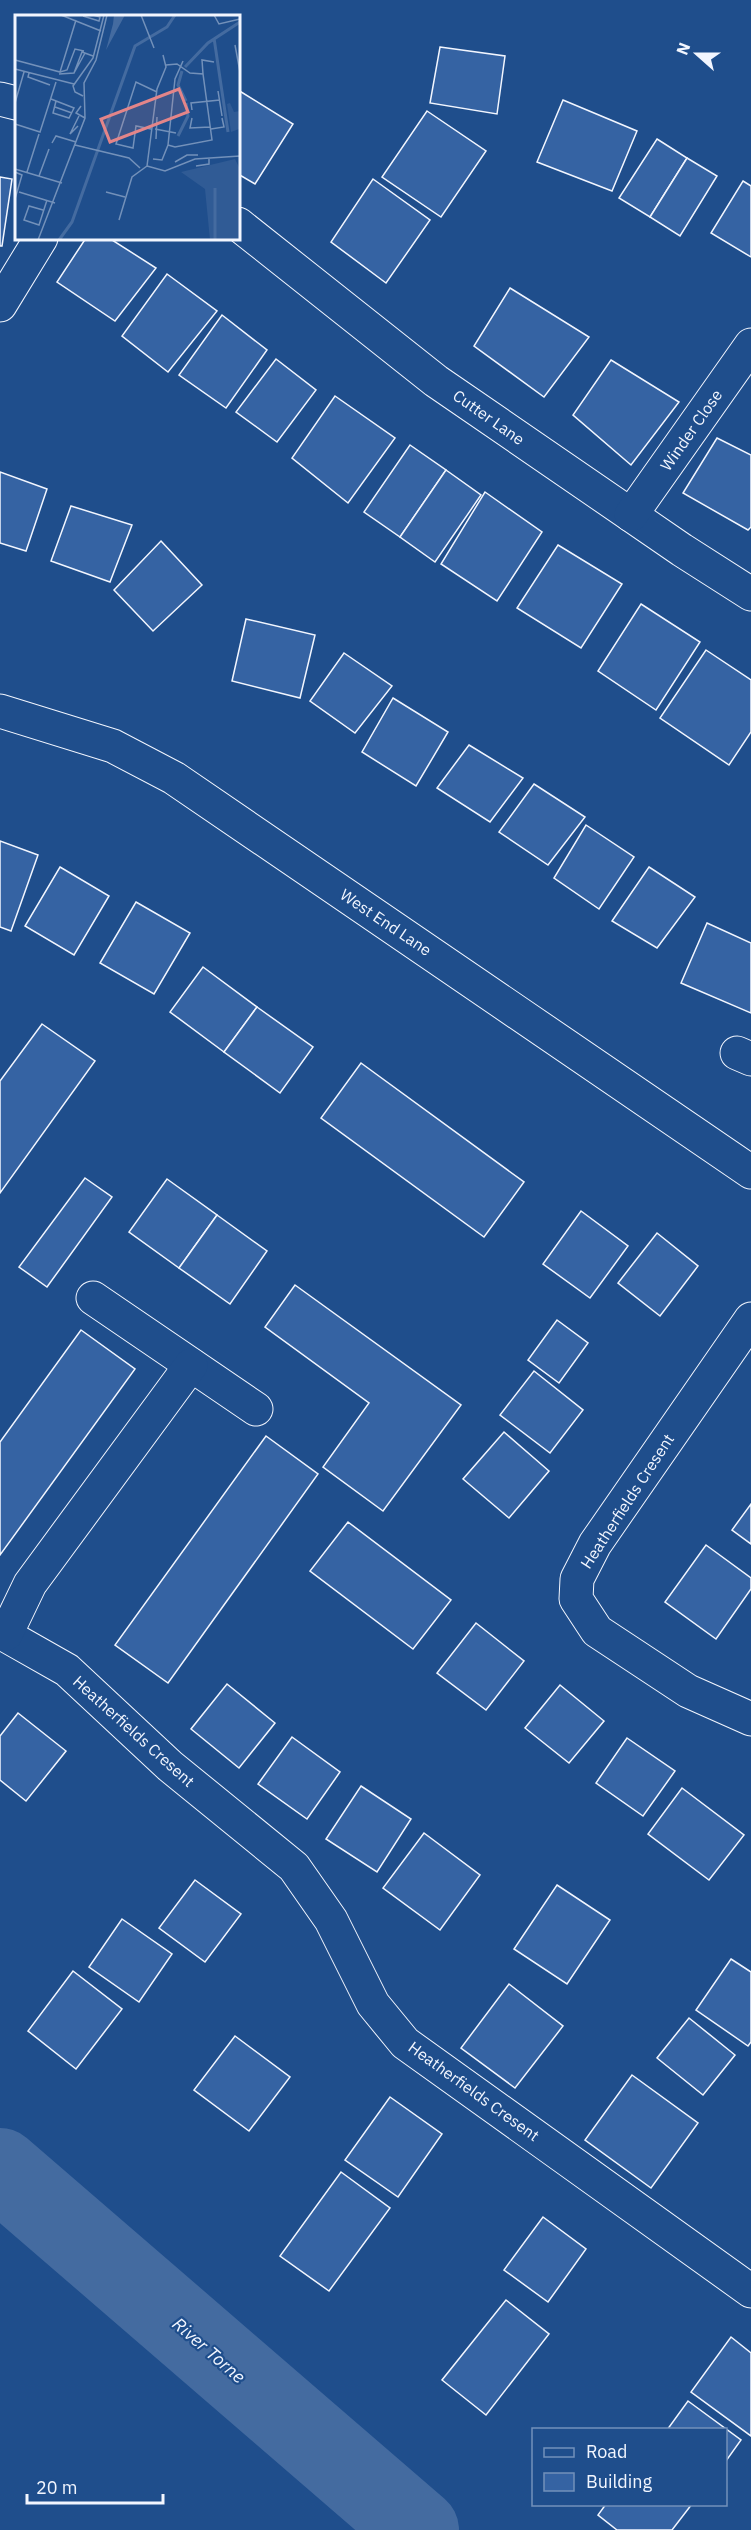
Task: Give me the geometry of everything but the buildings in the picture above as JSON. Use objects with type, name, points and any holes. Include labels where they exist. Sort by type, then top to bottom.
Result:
[{"type":"street","points":[[0,99],[15,103]]},
{"type":"street","name":"Cutter Lane","points":[[240,226],[436,381],[751,594]]},
{"type":"street","points":[[0,305],[40,240]]},
{"type":"street","name":"Winder Close","points":[[631,515],[751,345]]},
{"type":"street","name":"West End Lane","points":[[0,711],[113,746],[174,778],[751,1172]]},
{"type":"street","points":[[93,1298],[256,1409]]},
{"type":"street","name":"Heatherfields Cresent","points":[[751,1318],[595,1544],[577,1578],[576,1599],[597,1631],[688,1691],[751,1719]]},
{"type":"street","name":"Heatherfields Cresent","points":[[191,1365],[30,1584],[3,1633],[67,1670],[170,1766],[294,1868],[331,1920],[373,2004],[405,2043],[751,2291]]},
{"type":"waterway","name":"River Torne","points":[[0,2169],[418,2530]]}]
